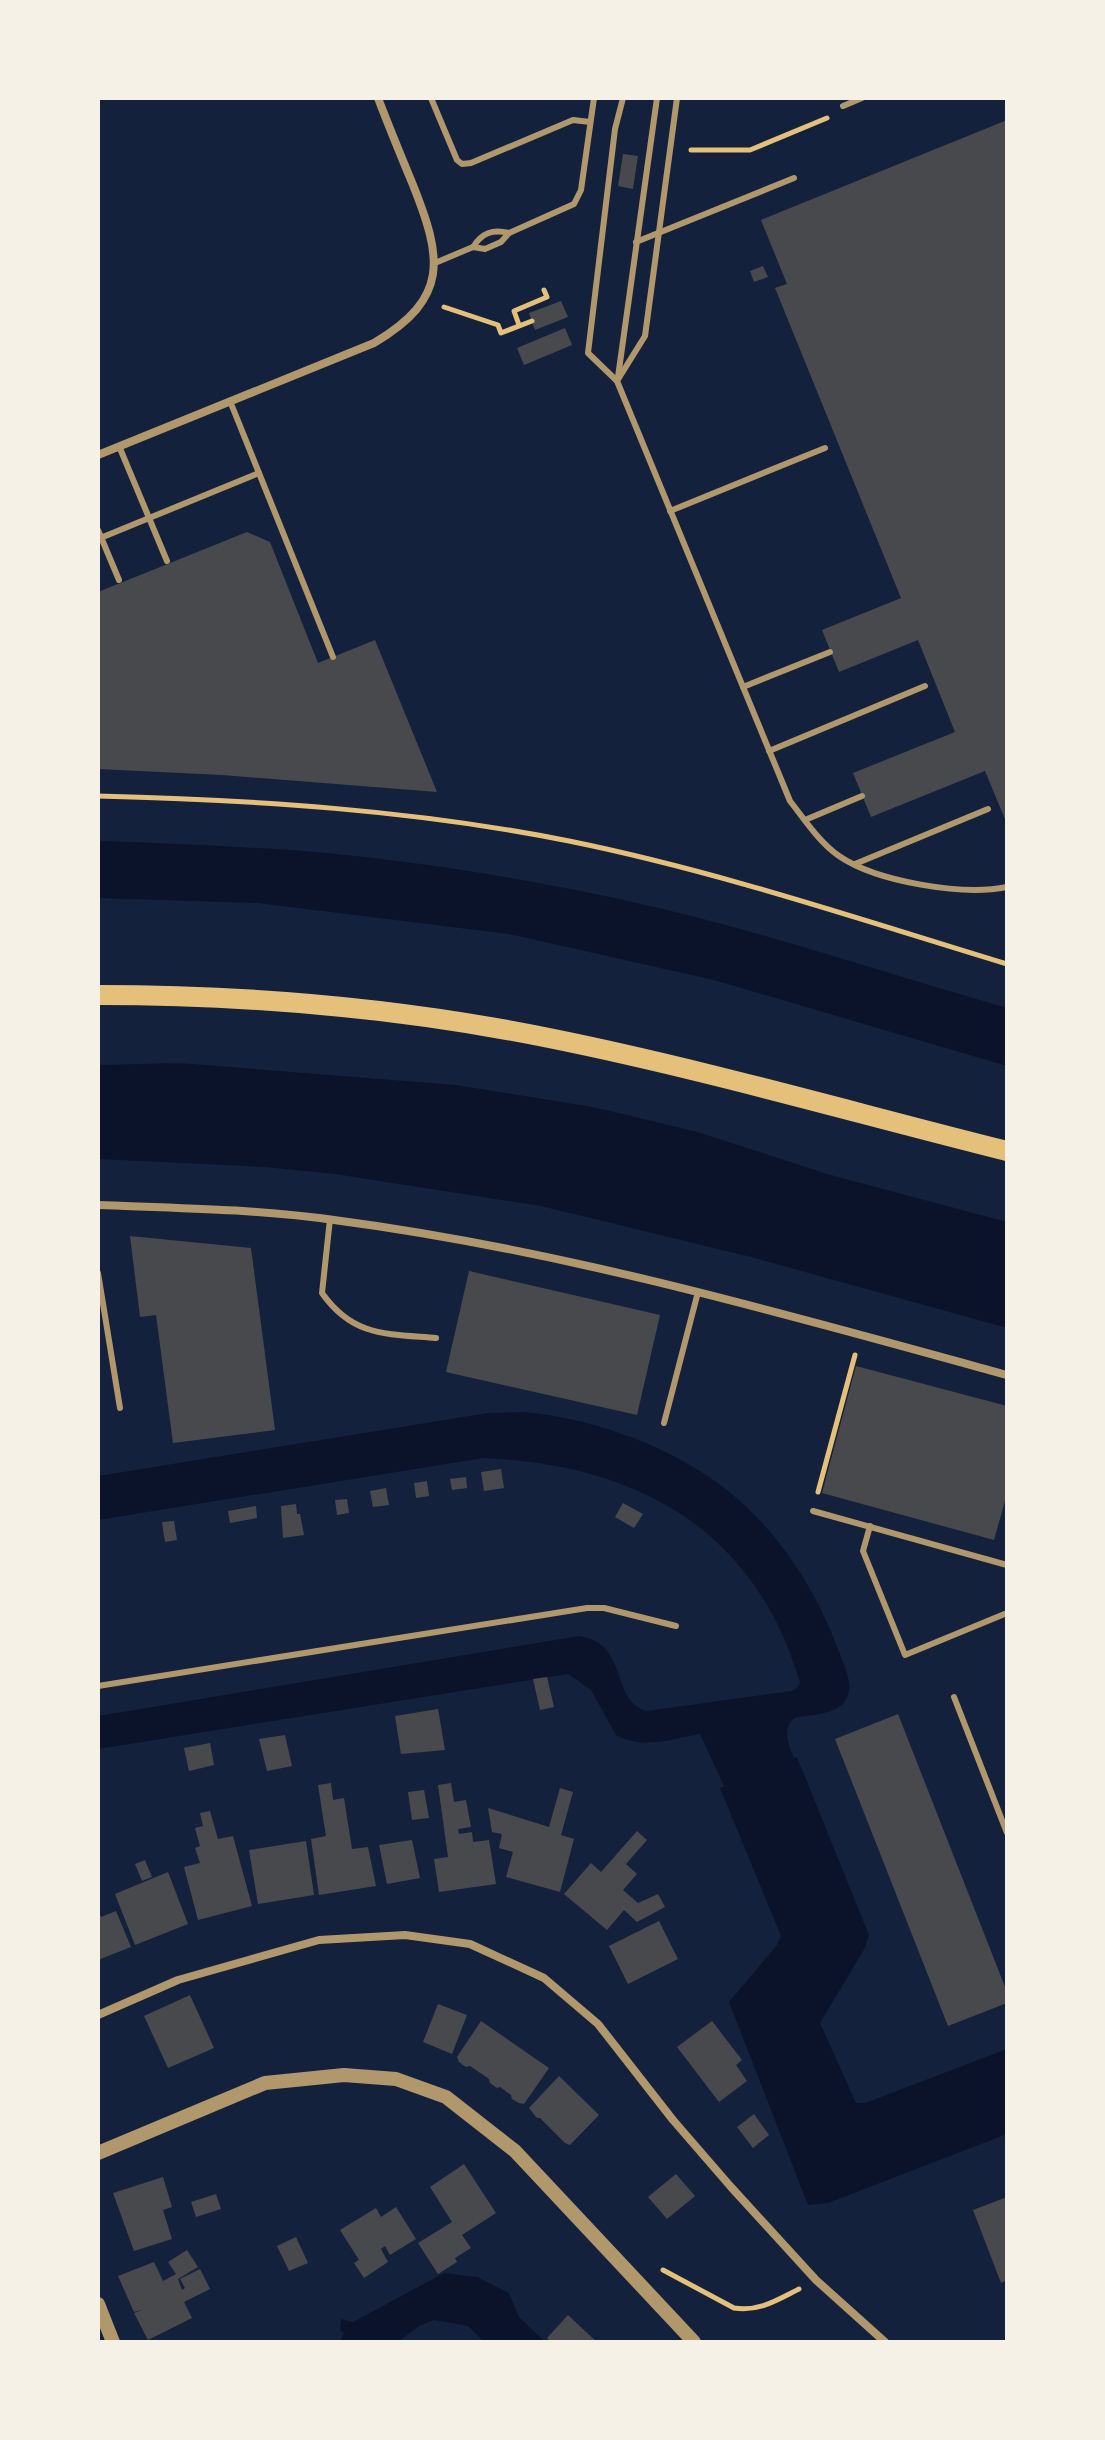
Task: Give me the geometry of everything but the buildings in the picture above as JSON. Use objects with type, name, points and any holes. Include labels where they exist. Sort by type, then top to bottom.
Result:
[{"type":"main road","points":[[98,995],[335,1006],[442,1019],[534,1035],[690,1071],[1007,1151]]},
{"type":"street","points":[[98,455],[374,343],[407,321],[422,300],[434,275],[435,263],[430,227],[378,98]]},
{"type":"street","points":[[98,1205],[330,1219],[518,1250],[698,1292],[1007,1375]]},
{"type":"street","points":[[98,2015],[178,1980],[319,1940],[405,1935],[470,1944],[544,1978],[598,2024],[673,2120],[816,2280],[885,2342]]},
{"type":"street","points":[[98,2153],[265,2083],[344,2075],[396,2079],[446,2097],[515,2151],[694,2342]]},
{"type":"street","points":[[98,2304],[113,2342]]},
{"type":"lane","points":[[431,98],[457,160],[462,164],[573,120],[590,122]]},
{"type":"lane","points":[[435,263],[473,247],[485,249],[501,242],[509,233],[565,209],[579,198],[594,98]]},
{"type":"lane","points":[[623,98],[615,129],[588,353],[617,381],[790,801],[836,854],[853,865],[929,887],[1007,887]]},
{"type":"lane","points":[[617,381],[657,98]]},
{"type":"lane","points":[[617,381],[645,336],[677,98]]},
{"type":"lane","points":[[843,106],[862,98]]},
{"type":"lane","points":[[636,242],[794,178]]},
{"type":"lane","points":[[473,247],[479,237],[496,230],[509,233]]},
{"type":"lane","points":[[230,401],[333,657]]},
{"type":"lane","points":[[119,446],[167,561]]},
{"type":"lane","points":[[670,511],[825,448]]},
{"type":"lane","points":[[119,580],[99,535],[259,473]]},
{"type":"lane","points":[[743,687],[830,652]]},
{"type":"lane","points":[[769,751],[925,686]]},
{"type":"lane","points":[[805,820],[862,796]]},
{"type":"lane","points":[[853,865],[988,809]]},
{"type":"lane","points":[[330,1219],[322,1293],[333,1309],[348,1322],[365,1330],[436,1338]]},
{"type":"lane","points":[[98,1273],[120,1408]]},
{"type":"lane","points":[[664,1423],[698,1292]]},
{"type":"lane","points":[[813,1511],[1007,1565]]},
{"type":"lane","points":[[870,1526],[863,1551],[905,1655],[1007,1613]]},
{"type":"lane","points":[[98,1686],[587,1608],[604,1608],[676,1626]]},
{"type":"lane","points":[[954,1697],[1007,1833]]},
{"type":"path","points":[[670,148],[750,150],[845,110],[843,106]]},
{"type":"path","points":[[519,325],[514,311],[547,297],[544,290]]},
{"type":"path","points":[[422,300],[498,325],[501,333],[532,321]]},
{"type":"path","points":[[98,796],[328,808],[420,817],[541,836],[629,854],[751,887],[1007,964]]},
{"type":"path","points":[[813,1511],[860,1335]]},
{"type":"path","points":[[656,2267],[734,2308],[747,2310],[765,2306],[816,2280]]},
{"type":"water","points":[[98,841],[292,850],[376,858],[545,884],[676,912],[1007,1008],[1007,1066],[714,980],[509,934],[257,903],[98,898]]},
{"type":"water","points":[[179,1063],[456,1085],[593,1107],[698,1132],[827,1174],[1007,1222],[1007,1328],[751,1257],[541,1206],[335,1174],[264,1167],[98,1159],[98,1065]]},
{"type":"water","points":[[524,1412],[598,1426],[669,1454],[734,1496],[754,1514],[790,1557],[830,1629],[846,1671],[849,1690],[841,1706],[822,1714],[794,1718],[788,1727],[788,1742],[794,1758],[797,1757],[869,1935],[865,1948],[820,2023],[856,2103],[865,2103],[1007,2049],[1007,2134],[828,2203],[808,2205],[729,2002],[777,1945],[781,1936],[720,1788],[724,1786],[700,1734],[647,1743],[616,1735],[591,1690],[568,1674],[98,1749],[98,1716],[579,1636],[595,1641],[605,1649],[627,1695],[646,1711],[797,1688],[800,1683],[780,1629],[753,1583],[720,1546],[682,1515],[639,1491],[591,1474],[539,1463],[484,1458],[98,1520],[98,1476],[488,1413]]},
{"type":"water","points":[[444,2273],[477,2277],[509,2293],[519,2317],[545,2342],[484,2342],[468,2326],[434,2320],[419,2326],[398,2342],[340,2342],[344,2333],[340,2330],[341,2319],[353,2322]]}]
